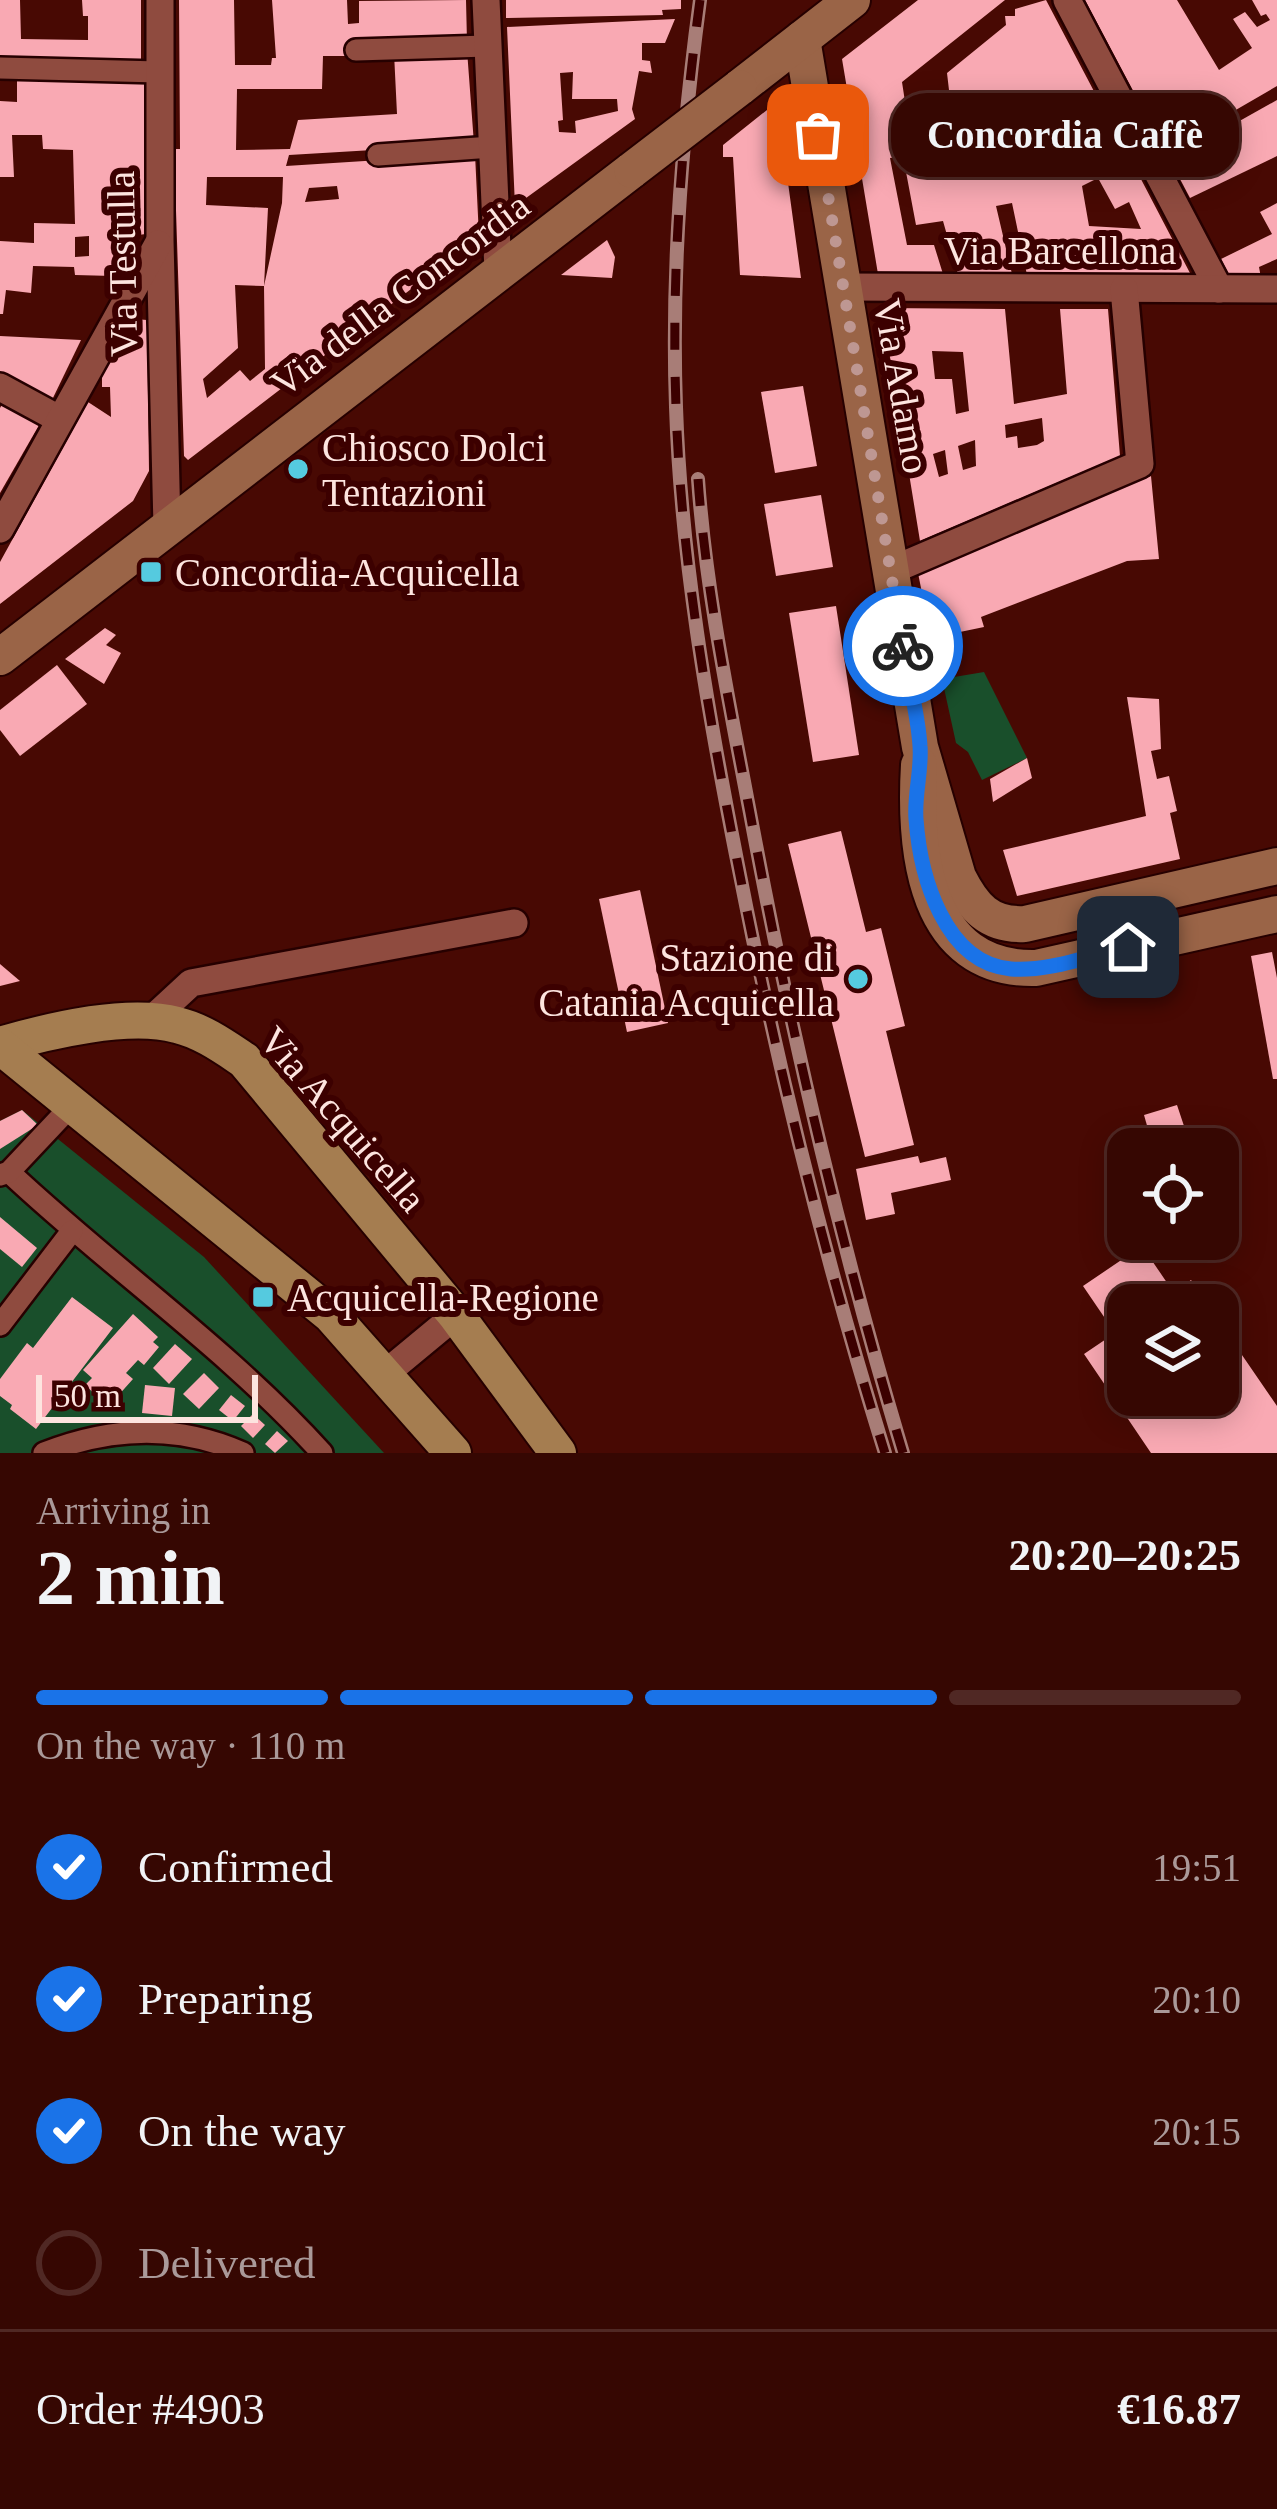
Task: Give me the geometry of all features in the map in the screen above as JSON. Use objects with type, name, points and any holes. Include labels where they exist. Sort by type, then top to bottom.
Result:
[{"type":"main road","name":"Via della Concordia","points":[[0,657],[852,0]]},
{"type":"main road","name":"Via Adamo","points":[[802,39],[920,747]]},
{"type":"main road","points":[[920,747],[958,877],[968,896],[991,920],[1024,924],[1277,866]]},
{"type":"main road","points":[[920,747],[916,820],[940,919],[966,948],[990,962],[1007,969],[1036,968],[1277,914]]},
{"type":"main road","name":"Via Acquicella","points":[[453,1453],[331,1315],[0,1046],[38,1034],[151,1020],[215,1040],[244,1060],[456,1316],[558,1453]]},
{"type":"street","name":"Via Testulla","points":[[160,0],[167,527]]},
{"type":"street","points":[[486,0],[498,272]]},
{"type":"street","points":[[1067,0],[1219,289]]},
{"type":"street","points":[[356,50],[488,46]]},
{"type":"street","points":[[0,68],[159,72]]},
{"type":"street","points":[[378,155],[492,147]]},
{"type":"street","points":[[0,529],[160,240]]},
{"type":"street","name":"Via Barcellona","points":[[842,287],[1277,289]]},
{"type":"street","points":[[890,571],[1140,464],[1124,290]]},
{"type":"street","points":[[0,387],[59,419]]},
{"type":"street","points":[[151,1020],[191,983],[514,923]]},
{"type":"street","points":[[73,1104],[4,1173],[239,1370],[322,1453]]},
{"type":"street","points":[[0,1325],[72,1232]]},
{"type":"street","points":[[386,1373],[456,1316]]},
{"type":"street","points":[[44,1453],[137,1430],[171,1432],[242,1453]]},
{"type":"green space","points":[[984,672],[1027,758],[982,780],[968,752],[956,743],[942,679]]},
{"type":"green space","points":[[22,1110],[204,1257],[384,1453],[0,1453],[0,1121]]},
{"type":"building","points":[[0,0],[20,0],[21,39],[88,40],[82,0],[141,0],[141,63],[0,62]]},
{"type":"building","points":[[179,0],[234,0],[235,65],[271,65],[276,58],[272,0],[347,0],[348,24],[359,23],[359,1],[466,0],[467,42],[347,41],[348,56],[323,56],[322,89],[237,89],[236,150],[290,149],[298,120],[397,114],[394,53],[467,50],[474,144],[289,155],[286,166],[475,154],[479,237],[188,460],[184,456],[174,149],[180,149]],"holes":[[[207,177],[283,177],[264,286],[268,208],[206,205]],[[337,186],[339,199],[305,202],[309,188]],[[235,285],[264,286],[265,369],[250,381],[240,370],[207,398],[203,379],[238,348]]]},
{"type":"building","points":[[506,0],[681,0],[681,9],[662,10],[663,15],[506,18]]},
{"type":"building","points":[[918,0],[1005,0],[902,82],[913,154],[956,150],[947,73],[1006,25],[1005,16],[1015,16],[1015,9],[1046,0],[1107,116],[1065,125],[1072,152],[1119,137],[1191,275],[1027,275],[1012,203],[996,206],[1012,274],[958,274],[943,221],[916,225],[903,156],[890,158],[907,245],[934,245],[943,274],[878,274],[842,59]],"holes":[[[1098,178],[1115,209],[1129,202],[1141,229],[1089,226],[1082,186]]]},
{"type":"building","points":[[1085,0],[1177,0],[1219,70],[1252,48],[1233,19],[1245,12],[1257,27],[1270,20],[1266,14],[1261,16],[1252,0],[1277,0],[1277,86],[1165,151]]},
{"type":"building","points":[[675,19],[665,43],[642,43],[642,60],[650,61],[652,73],[639,71],[632,109],[635,119],[515,206],[507,27]],"holes":[[[573,72],[572,99],[617,99],[618,111],[575,121],[576,133],[559,132],[558,121],[563,120],[560,73]]]},
{"type":"building","points":[[17,76],[144,76],[146,234],[138,235],[113,276],[75,275],[74,267],[33,266],[31,293],[6,290],[0,314],[0,241],[34,243],[34,223],[75,224],[73,150],[43,149],[42,135],[12,135],[14,177],[0,177],[0,101],[17,102]],"holes":[[[89,236],[89,256],[75,257],[75,237]]]},
{"type":"building","points":[[1277,100],[1277,156],[1190,198],[1170,160]]},
{"type":"building","points":[[777,102],[801,278],[740,275],[733,157],[723,157],[723,145]]},
{"type":"building","points":[[1277,203],[1277,259],[1259,267],[1261,278],[1230,277],[1221,259],[1272,234],[1260,212]]},
{"type":"building","points":[[607,240],[615,257],[612,278],[561,275]]},
{"type":"building","points":[[882,308],[1005,309],[1014,404],[1067,394],[1060,309],[1108,309],[1120,456],[920,541]],"holes":[[[932,351],[963,352],[969,411],[956,414],[952,379],[935,379]],[[1042,418],[1044,441],[1018,448],[1017,436],[1006,438],[1005,425]],[[975,440],[976,466],[963,470],[958,446]],[[945,450],[948,474],[939,477],[933,454]]]},
{"type":"building","points":[[134,319],[147,320],[149,471],[133,501],[0,604],[0,562],[88,402],[111,417],[110,387],[102,387],[102,375]]},
{"type":"building","points":[[0,336],[81,340],[51,402],[0,373]]},
{"type":"building","points":[[803,386],[817,466],[775,473],[761,392]]},
{"type":"building","points":[[5,399],[42,420],[0,493],[0,408]]},
{"type":"building","name":"Chiosco Dolci Tentazioni","points":[[301,458],[309,467],[293,480],[286,470]]},
{"type":"building","points":[[1151,476],[1159,559],[1127,561],[981,617],[984,627],[931,638],[918,573]]},
{"type":"building","points":[[821,495],[833,567],[776,576],[764,504]]},
{"type":"building","points":[[836,606],[859,755],[813,762],[789,613]]},
{"type":"building","points":[[105,628],[116,635],[106,645],[121,653],[104,684],[65,659]]},
{"type":"building","points":[[57,665],[87,704],[20,756],[0,730],[0,710]]},
{"type":"building","points":[[1127,697],[1159,699],[1161,749],[1151,751],[1157,779],[1169,776],[1177,811],[1170,813],[1180,859],[1017,896],[1003,850],[1146,816]]},
{"type":"building","points":[[1027,758],[1032,778],[993,802],[990,779]]},
{"type":"building","name":"Stazione di Catania Acquicella","points":[[841,831],[866,932],[881,928],[905,1026],[886,1031],[914,1145],[865,1157],[788,844]]},
{"type":"building","points":[[640,890],[668,1023],[627,1032],[599,899]]},
{"type":"building","points":[[1272,952],[1277,978],[1277,1079],[1273,1079],[1251,956]]},
{"type":"building","points":[[0,964],[20,981],[0,986]]},
{"type":"building","points":[[1177,1105],[1184,1126],[1148,1128],[1144,1115]]},
{"type":"building","points":[[22,1110],[38,1125],[0,1149],[0,1121]]},
{"type":"building","points":[[918,1156],[920,1163],[946,1157],[951,1180],[891,1193],[895,1214],[866,1220],[856,1169]]},
{"type":"building","points":[[0,1217],[37,1248],[22,1267],[0,1249]]},
{"type":"building","points":[[1121,1260],[1152,1260],[1168,1284],[1107,1284],[1107,1321],[1083,1286]]},
{"type":"building","points":[[72,1297],[113,1328],[36,1429],[0,1396],[0,1379],[27,1343],[33,1348]]},
{"type":"building","points":[[133,1314],[158,1337],[153,1342],[159,1347],[144,1365],[138,1360],[126,1373],[133,1379],[116,1398],[109,1392],[101,1400],[85,1385],[92,1378],[83,1370]]},
{"type":"building","points":[[1107,1338],[1107,1388],[1084,1354]]},
{"type":"building","points":[[175,1344],[192,1359],[169,1384],[153,1368]]},
{"type":"building","points":[[1239,1351],[1277,1406],[1277,1453],[1151,1453],[1126,1416],[1239,1416]]},
{"type":"building","points":[[204,1373],[219,1388],[199,1409],[183,1394]]},
{"type":"building","points":[[145,1385],[175,1388],[172,1416],[142,1413]]},
{"type":"building","points":[[231,1395],[245,1406],[233,1421],[219,1410]]},
{"type":"building","points":[[253,1414],[265,1425],[253,1438],[241,1426]]},
{"type":"building","points":[[277,1431],[288,1441],[275,1453],[265,1444]]},
{"type":"railway","points":[[700,0],[683,152],[675,305],[679,464],[697,632],[767,1006],[821,1231],[885,1453]]},
{"type":"railway","points":[[698,479],[719,647],[782,975],[837,1215],[903,1453]]},
{"type":"way so far","points":[[818,135],[903,646]]},
{"type":"place","name":"Concordia Caffè","points":[[818,135]]},
{"type":"place","name":"Chiosco Dolci Tentazioni","points":[[298,469]]},
{"type":"place","name":"Concordia-Acquicella","points":[[151,572]]},
{"type":"place","name":"Stazione di Catania Acquicella","points":[[858,979]]},
{"type":"place","name":"Acquicella-Regione","points":[[263,1297]]},
{"type":"route","points":[[903,646],[920,747],[916,820],[940,919],[953,937],[1007,969],[1036,968],[1128,947]]}]
